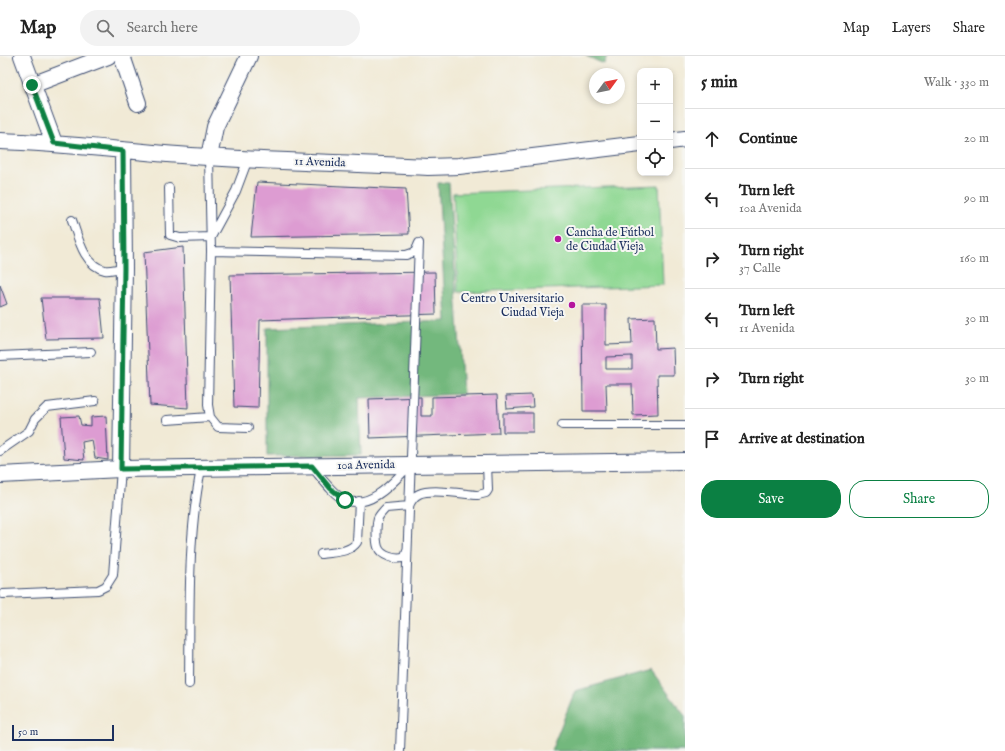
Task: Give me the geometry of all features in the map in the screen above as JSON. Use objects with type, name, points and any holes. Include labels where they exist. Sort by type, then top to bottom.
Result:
[{"type":"street","points":[[22,56],[54,143]]},
{"type":"street","points":[[32,85],[108,56]]},
{"type":"street","points":[[122,56],[138,103]]},
{"type":"street","points":[[209,157],[215,127],[249,56]]},
{"type":"street","points":[[673,141],[685,139]]},
{"type":"street","name":"11 Avenida","points":[[0,141],[54,143],[123,151],[209,157],[444,166],[637,144]]},
{"type":"street","points":[[121,469],[124,268],[123,151]]},
{"type":"street","name":"10a Avenida","points":[[1,474],[121,469],[685,461]]},
{"type":"lane","points":[[209,157],[211,251],[208,405],[210,417],[218,427],[248,428]]},
{"type":"lane","points":[[211,237],[236,191],[248,159]]},
{"type":"lane","points":[[169,188],[170,235],[180,238],[211,237]]},
{"type":"lane","points":[[72,220],[82,248],[90,261],[98,268],[107,270],[124,268]]},
{"type":"lane","points":[[211,251],[406,255],[415,252],[418,243],[400,751]]},
{"type":"lane","points":[[0,356],[91,352]]},
{"type":"lane","points":[[0,450],[29,431],[38,414],[47,406],[95,401]]},
{"type":"lane","points":[[167,420],[210,417]]},
{"type":"lane","points":[[562,425],[685,425]]},
{"type":"lane","points":[[409,506],[414,498],[419,494],[430,492],[478,495],[486,493],[488,490],[487,464]]},
{"type":"lane","points":[[312,466],[330,488],[345,500],[366,501],[377,495],[410,465]]},
{"type":"lane","points":[[3,594],[98,590],[106,586],[113,575],[121,469]]},
{"type":"lane","points":[[189,684],[190,566],[194,504],[201,469]]},
{"type":"lane","points":[[321,554],[347,550],[354,547],[357,542],[359,501]]},
{"type":"lane","points":[[407,554],[401,559],[392,558],[382,552],[378,545],[378,519],[386,508],[409,506]]},
{"type":"green space","points":[[586,56],[607,56],[604,64]]},
{"type":"green space","points":[[438,183],[449,183],[463,394],[359,398],[361,455],[267,456],[267,328],[446,321]]},
{"type":"green space","name":"Cancha de Fútbol de Ciudad Vieja","points":[[659,185],[663,285],[458,292],[453,193]]},
{"type":"green space","points":[[651,670],[685,716],[685,751],[551,751],[575,691]]},
{"type":"building","points":[[257,182],[406,189],[409,234],[251,237]]},
{"type":"building","points":[[183,247],[188,408],[150,405],[144,252]]},
{"type":"building","points":[[435,272],[436,314],[260,320],[258,408],[234,407],[230,275]]},
{"type":"building","points":[[0,285],[7,304],[0,307]]},
{"type":"building","points":[[41,298],[100,298],[104,338],[46,339]]},
{"type":"building","points":[[582,305],[606,305],[606,345],[632,344],[631,319],[655,318],[656,349],[673,348],[674,375],[657,375],[658,414],[633,415],[632,384],[606,384],[607,411],[583,411]],"holes":[[[632,356],[632,369],[606,369],[606,357]]]},
{"type":"building","points":[[497,395],[499,433],[370,438],[369,399],[421,397],[421,416],[432,416],[432,397]]},
{"type":"building","points":[[532,395],[533,407],[507,409],[506,396]]},
{"type":"building","points":[[503,413],[533,413],[533,432],[503,432]]},
{"type":"building","points":[[79,416],[81,425],[91,426],[91,417],[106,416],[108,460],[95,458],[92,440],[82,442],[84,460],[64,458],[61,417]]},
{"type":"place","name":"Cancha de Fútbol de Ciudad Vieja","points":[[558,239]]},
{"type":"place","name":"Centro Universitario Ciudad Vieja","points":[[572,305]]},
{"type":"route","points":[[32,85],[54,143],[123,151],[124,268],[121,469],[201,469],[312,466],[330,488],[345,500]]}]
